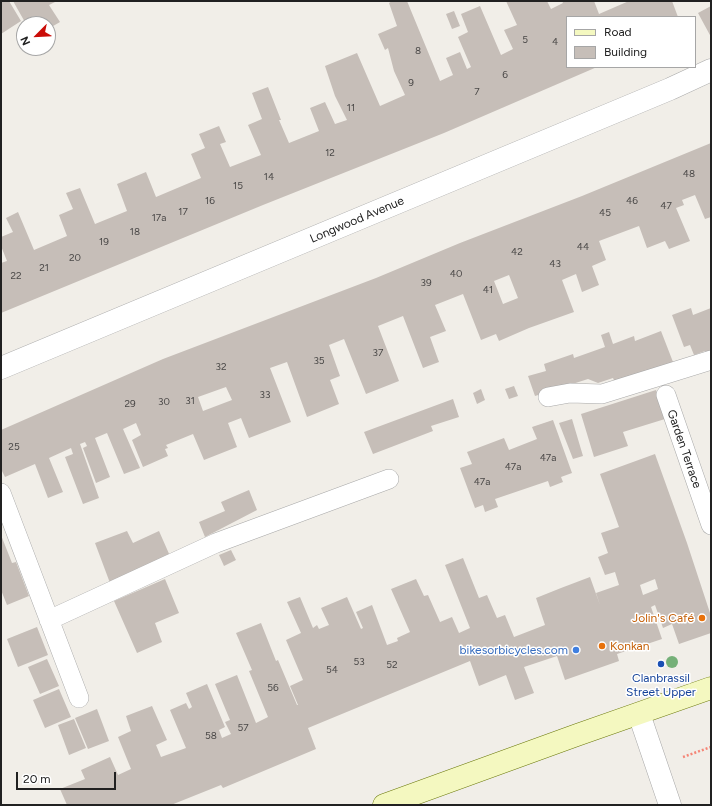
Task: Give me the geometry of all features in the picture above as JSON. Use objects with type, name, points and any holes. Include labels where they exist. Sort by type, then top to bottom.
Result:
[{"type":"main road","points":[[395,803],[570,737],[711,688]]},
{"type":"street","name":"Longwood Avenue","points":[[1,368],[670,90],[711,70]]},
{"type":"street","points":[[639,714],[670,805]]},
{"type":"lane","points":[[548,397],[570,393],[602,394],[711,360]]},
{"type":"lane","name":"Garden Terrace","points":[[666,395],[711,525]]},
{"type":"lane","points":[[49,620],[216,543],[389,479]]},
{"type":"lane","points":[[1,493],[79,698]]},
{"type":"path","points":[[681,758],[711,747]]},
{"type":"building","points":[[1,1],[9,1],[18,16],[16,16],[16,24],[1,34]]},
{"type":"building","points":[[13,1],[57,1],[49,5],[60,22],[56,24],[56,16],[21,16]]},
{"type":"building","points":[[392,1],[407,1],[440,81],[453,75],[446,58],[460,52],[467,69],[471,67],[458,37],[468,32],[461,14],[480,6],[501,55],[513,49],[504,30],[517,25],[506,1],[547,1],[551,9],[563,3],[562,1],[594,1],[599,14],[629,1],[672,1],[678,16],[566,16],[566,68],[595,68],[444,133],[263,205],[1,313],[1,263],[7,261],[1,246],[1,237],[13,232],[6,218],[18,212],[34,250],[67,236],[59,215],[73,209],[66,193],[80,188],[95,224],[127,211],[117,184],[146,172],[156,197],[201,178],[191,154],[205,148],[199,134],[219,126],[226,142],[220,144],[230,167],[261,155],[248,125],[262,119],[252,93],[268,87],[281,120],[279,120],[289,143],[319,131],[310,108],[325,102],[335,124],[347,120],[335,96],[325,66],[357,53],[380,106],[405,95],[394,71],[388,48],[385,50],[378,34],[397,26],[389,3]]},
{"type":"building","points":[[711,6],[711,37],[698,13]]},
{"type":"building","points":[[454,11],[460,26],[452,29],[446,14]]},
{"type":"building","points":[[711,143],[711,217],[705,219],[695,195],[682,200],[684,205],[676,208],[690,241],[669,249],[665,241],[647,248],[639,226],[599,241],[606,260],[592,266],[599,285],[582,292],[576,274],[562,280],[574,312],[529,328],[499,341],[496,334],[481,340],[463,294],[435,305],[446,331],[430,337],[439,362],[423,368],[403,316],[378,326],[399,381],[366,394],[344,339],[329,345],[340,376],[330,380],[339,404],[307,417],[287,362],[270,368],[291,422],[249,438],[241,418],[228,423],[237,447],[204,460],[193,434],[166,445],[168,448],[165,449],[168,456],[143,467],[132,440],[141,435],[136,423],[123,429],[140,468],[124,474],[107,433],[95,438],[110,477],[96,483],[83,448],[87,446],[85,442],[80,444],[99,498],[83,504],[65,457],[73,454],[71,448],[49,458],[63,492],[48,498],[35,464],[5,477],[1,469],[1,430],[163,359],[376,278],[460,243],[582,196]],"holes":[[[509,275],[518,298],[503,304],[494,281]],[[226,387],[232,400],[203,411],[198,397]]]},
{"type":"building","points":[[691,308],[693,315],[711,308],[711,354],[707,355],[705,351],[694,355],[690,345],[684,347],[672,315]]},
{"type":"building","points":[[661,331],[673,362],[615,383],[613,378],[598,383],[588,379],[535,396],[528,376],[546,371],[544,364],[573,354],[574,358],[605,347],[601,335],[609,332],[613,344],[634,336],[635,341]]},
{"type":"building","points":[[514,386],[518,396],[509,399],[505,389]]},
{"type":"building","points":[[481,389],[485,400],[477,404],[473,393]]},
{"type":"building","points":[[656,390],[665,419],[623,432],[628,446],[594,457],[581,414]]},
{"type":"building","points":[[453,399],[459,417],[431,426],[433,431],[373,454],[364,432]]},
{"type":"building","points":[[572,419],[583,456],[573,459],[559,423]]},
{"type":"building","points":[[553,420],[572,473],[561,477],[563,482],[550,487],[548,481],[495,499],[498,507],[485,512],[483,505],[475,508],[460,468],[472,464],[467,452],[504,438],[509,450],[537,439],[532,427]]},
{"type":"building","points":[[655,454],[711,616],[711,633],[679,644],[672,624],[663,628],[655,605],[651,607],[662,639],[617,654],[619,661],[565,680],[557,656],[524,667],[534,693],[515,700],[506,675],[479,686],[470,661],[308,728],[316,749],[223,788],[221,785],[171,805],[67,805],[60,789],[85,779],[81,770],[110,757],[118,775],[131,769],[118,737],[131,731],[126,716],[152,706],[167,740],[156,745],[161,757],[186,748],[170,710],[186,703],[189,709],[192,707],[186,693],[207,684],[225,727],[219,730],[222,738],[231,734],[225,722],[230,720],[215,684],[237,675],[256,723],[268,717],[249,671],[252,670],[236,633],[261,623],[276,661],[278,660],[298,705],[290,686],[303,680],[286,640],[301,633],[287,602],[300,597],[313,628],[317,625],[319,629],[329,625],[321,608],[347,597],[361,629],[363,628],[356,612],[372,605],[387,645],[398,641],[397,638],[410,632],[391,589],[416,579],[424,596],[428,595],[440,622],[452,617],[459,633],[470,628],[445,565],[463,558],[479,598],[487,595],[497,618],[505,615],[514,637],[545,625],[536,598],[590,577],[600,605],[596,593],[619,585],[615,572],[605,575],[598,557],[608,553],[601,533],[619,527],[600,474]],"holes":[[[655,579],[658,589],[643,595],[640,585]]]},
{"type":"building","points":[[249,490],[257,510],[205,537],[199,522],[225,511],[221,502]]},
{"type":"building","points":[[127,531],[133,543],[159,531],[170,556],[110,583],[95,543]]},
{"type":"building","points":[[1,535],[12,563],[16,562],[29,596],[7,605],[1,590]]},
{"type":"building","points":[[231,550],[236,560],[224,566],[219,555]]},
{"type":"building","points":[[165,579],[179,613],[155,623],[162,642],[137,653],[114,601]]},
{"type":"building","points":[[37,627],[48,655],[18,667],[7,639]]},
{"type":"building","points":[[47,659],[59,686],[40,694],[28,667]]},
{"type":"building","points":[[59,689],[71,717],[45,728],[33,700]]},
{"type":"building","points":[[97,709],[109,741],[88,749],[75,718]]},
{"type":"building","points":[[74,719],[86,748],[69,755],[58,725]]},
{"type":"place","name":"Jolin's Café","points":[[702,618]]},
{"type":"place","name":"Konkan","points":[[602,646]]},
{"type":"place","name":"bikesorbicycles.com","points":[[576,650]]},
{"type":"place","name":"Clanbrassil Street Upper","points":[[661,664]]}]
